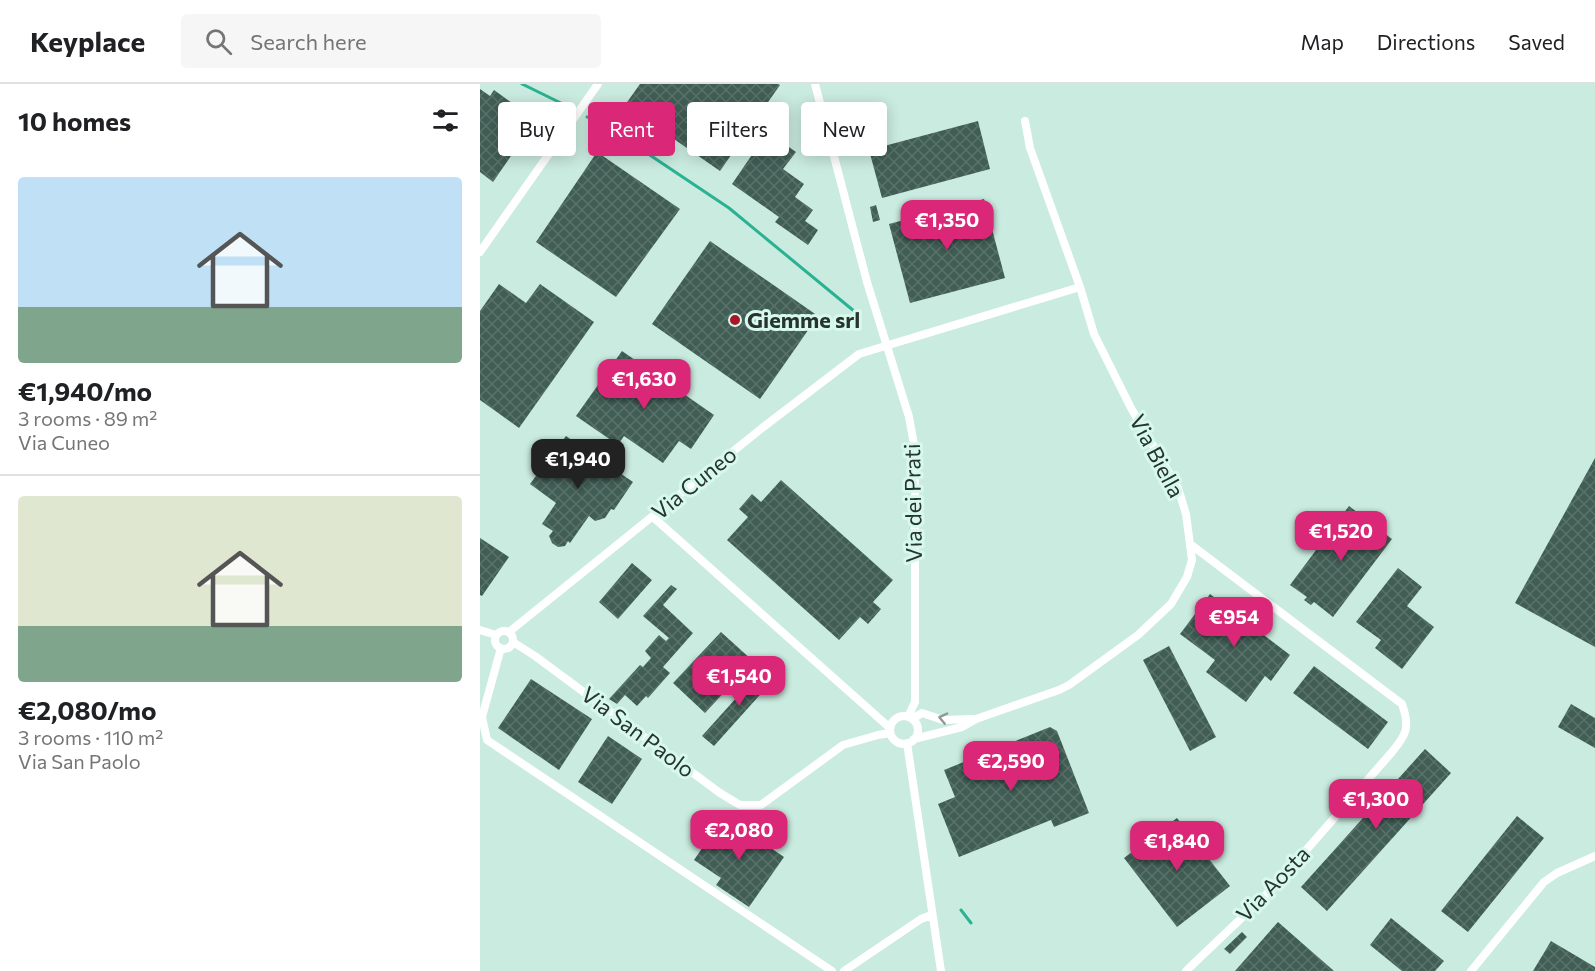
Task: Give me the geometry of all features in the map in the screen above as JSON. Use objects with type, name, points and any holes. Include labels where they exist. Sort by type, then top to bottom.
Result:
[{"type":"street","points":[[480,252],[598,84]]},
{"type":"street","name":"Via dei Prati","points":[[815,84],[886,348],[909,417],[915,450],[915,702],[910,718]]},
{"type":"street","name":"Via Biella","points":[[911,741],[962,727],[976,719],[1059,690],[1138,635],[1171,604],[1186,577],[1192,560],[1185,514],[1178,488],[1131,408],[1094,334],[1080,286],[1030,148],[1024,121]]},
{"type":"street","points":[[886,348],[1080,286]]},
{"type":"street","name":"Via Cuneo","points":[[509,632],[762,428],[859,354],[886,348]]},
{"type":"street","points":[[652,517],[890,730],[895,741],[911,741]]},
{"type":"street","name":"Via Aosta","points":[[1186,971],[1273,888],[1392,752],[1404,737],[1408,720],[1402,704],[1190,544]]},
{"type":"street","points":[[480,630],[496,636]]},
{"type":"street","points":[[501,632],[509,632],[513,637],[513,642],[507,648],[501,648],[496,644],[496,636],[501,632]]},
{"type":"street","name":"Via San Paolo","points":[[513,642],[740,805],[761,805],[843,745],[890,730]]},
{"type":"street","points":[[501,648],[482,717],[487,740],[832,971]]},
{"type":"street","name":"Via Biella","points":[[910,718],[922,712],[943,720],[976,719]]},
{"type":"street","points":[[890,730],[892,723],[899,717],[910,718],[917,726],[911,741],[931,915],[941,971]]},
{"type":"street","points":[[1471,971],[1544,882],[1557,873],[1595,856]]},
{"type":"street","points":[[844,971],[921,919],[931,915]]},
{"type":"building","points":[[640,84],[780,85],[768,102],[687,102],[687,148],[675,140],[675,102],[627,102]]},
{"type":"building","points":[[480,89],[490,96],[494,90],[511,102],[498,102],[498,156],[511,156],[493,182],[480,172]]},
{"type":"building","points":[[978,121],[990,169],[882,198],[871,156],[887,156],[887,145]]},
{"type":"building","points":[[789,147],[796,152],[783,169],[804,184],[795,197],[813,210],[805,221],[818,230],[808,245],[775,222],[779,217],[732,184],[751,156],[789,156]]},
{"type":"building","points":[[594,156],[603,156],[680,209],[616,297],[536,242]]},
{"type":"building","points":[[698,156],[730,156],[720,171]]},
{"type":"building","points":[[984,199],[1005,278],[910,303],[889,224]]},
{"type":"building","points":[[876,205],[880,220],[873,222],[870,207]]},
{"type":"building","name":"Giemme srl","points":[[710,241],[818,316],[760,399],[652,324]]},
{"type":"building","points":[[499,284],[526,303],[540,284],[594,322],[519,428],[480,400],[480,311]]},
{"type":"building","points":[[622,351],[714,415],[691,449],[679,441],[663,463],[624,436],[618,445],[576,416]]},
{"type":"building","points":[[566,436],[633,482],[614,510],[611,509],[605,518],[595,521],[589,516],[570,543],[568,541],[565,546],[558,547],[552,543],[549,536],[553,531],[542,524],[556,503],[530,484]]},
{"type":"building","points":[[1595,458],[1595,647],[1515,603]]},
{"type":"building","points":[[781,480],[893,580],[873,602],[881,609],[868,624],[860,617],[839,640],[727,540],[748,517],[739,509],[752,494],[761,502]]},
{"type":"building","points":[[1349,506],[1392,539],[1333,617],[1314,602],[1311,605],[1308,603],[1304,600],[1307,597],[1290,585]]},
{"type":"building","points":[[480,538],[509,557],[482,596],[480,595]]},
{"type":"building","points":[[632,563],[652,580],[618,619],[599,602]]},
{"type":"building","points":[[1398,568],[1422,587],[1407,606],[1434,627],[1402,669],[1375,648],[1381,640],[1356,622]]},
{"type":"building","points":[[671,585],[677,589],[663,605],[693,633],[663,667],[670,673],[648,698],[646,696],[637,706],[625,695],[617,704],[609,699],[640,665],[643,667],[651,658],[645,651],[659,635],[666,641],[669,638],[643,616]]},
{"type":"building","points":[[1210,594],[1290,655],[1271,681],[1265,676],[1246,702],[1206,672],[1215,660],[1180,634]]},
{"type":"building","points":[[721,632],[753,661],[705,713],[673,683]]},
{"type":"building","points":[[1169,646],[1216,737],[1190,751],[1143,660]]},
{"type":"building","points":[[1314,666],[1388,722],[1368,749],[1293,693]]},
{"type":"building","points":[[764,667],[776,677],[714,746],[702,736]]},
{"type":"building","points":[[531,679],[592,719],[559,770],[498,728]]},
{"type":"building","points":[[1571,704],[1595,718],[1595,748],[1558,727]]},
{"type":"building","points":[[1050,727],[1057,731],[1089,813],[1054,827],[1051,820],[959,857],[938,804],[955,797],[944,770]]},
{"type":"building","points":[[608,736],[642,759],[612,804],[578,782]]},
{"type":"building","points":[[1425,749],[1451,773],[1327,911],[1301,887]]},
{"type":"building","points":[[724,816],[784,857],[749,907],[716,885],[721,878],[694,860]]},
{"type":"building","points":[[1517,816],[1544,838],[1468,932],[1441,911]]},
{"type":"building","points":[[1177,818],[1230,886],[1177,927],[1124,858]]},
{"type":"building","points":[[1391,918],[1444,961],[1435,971],[1402,971],[1370,945]]},
{"type":"building","points":[[1278,922],[1334,971],[1235,971]]},
{"type":"building","points":[[1242,932],[1247,937],[1230,954],[1224,949]]},
{"type":"building","points":[[1551,941],[1595,967],[1595,971],[1533,971]]},
{"type":"waterway","points":[[522,84],[559,102]]},
{"type":"waterway","points":[[587,117],[596,119],[729,208],[854,311]]},
{"type":"waterway","points":[[961,910],[971,923]]},
{"type":"place","name":"Giemme srl","points":[[735,320]]}]
